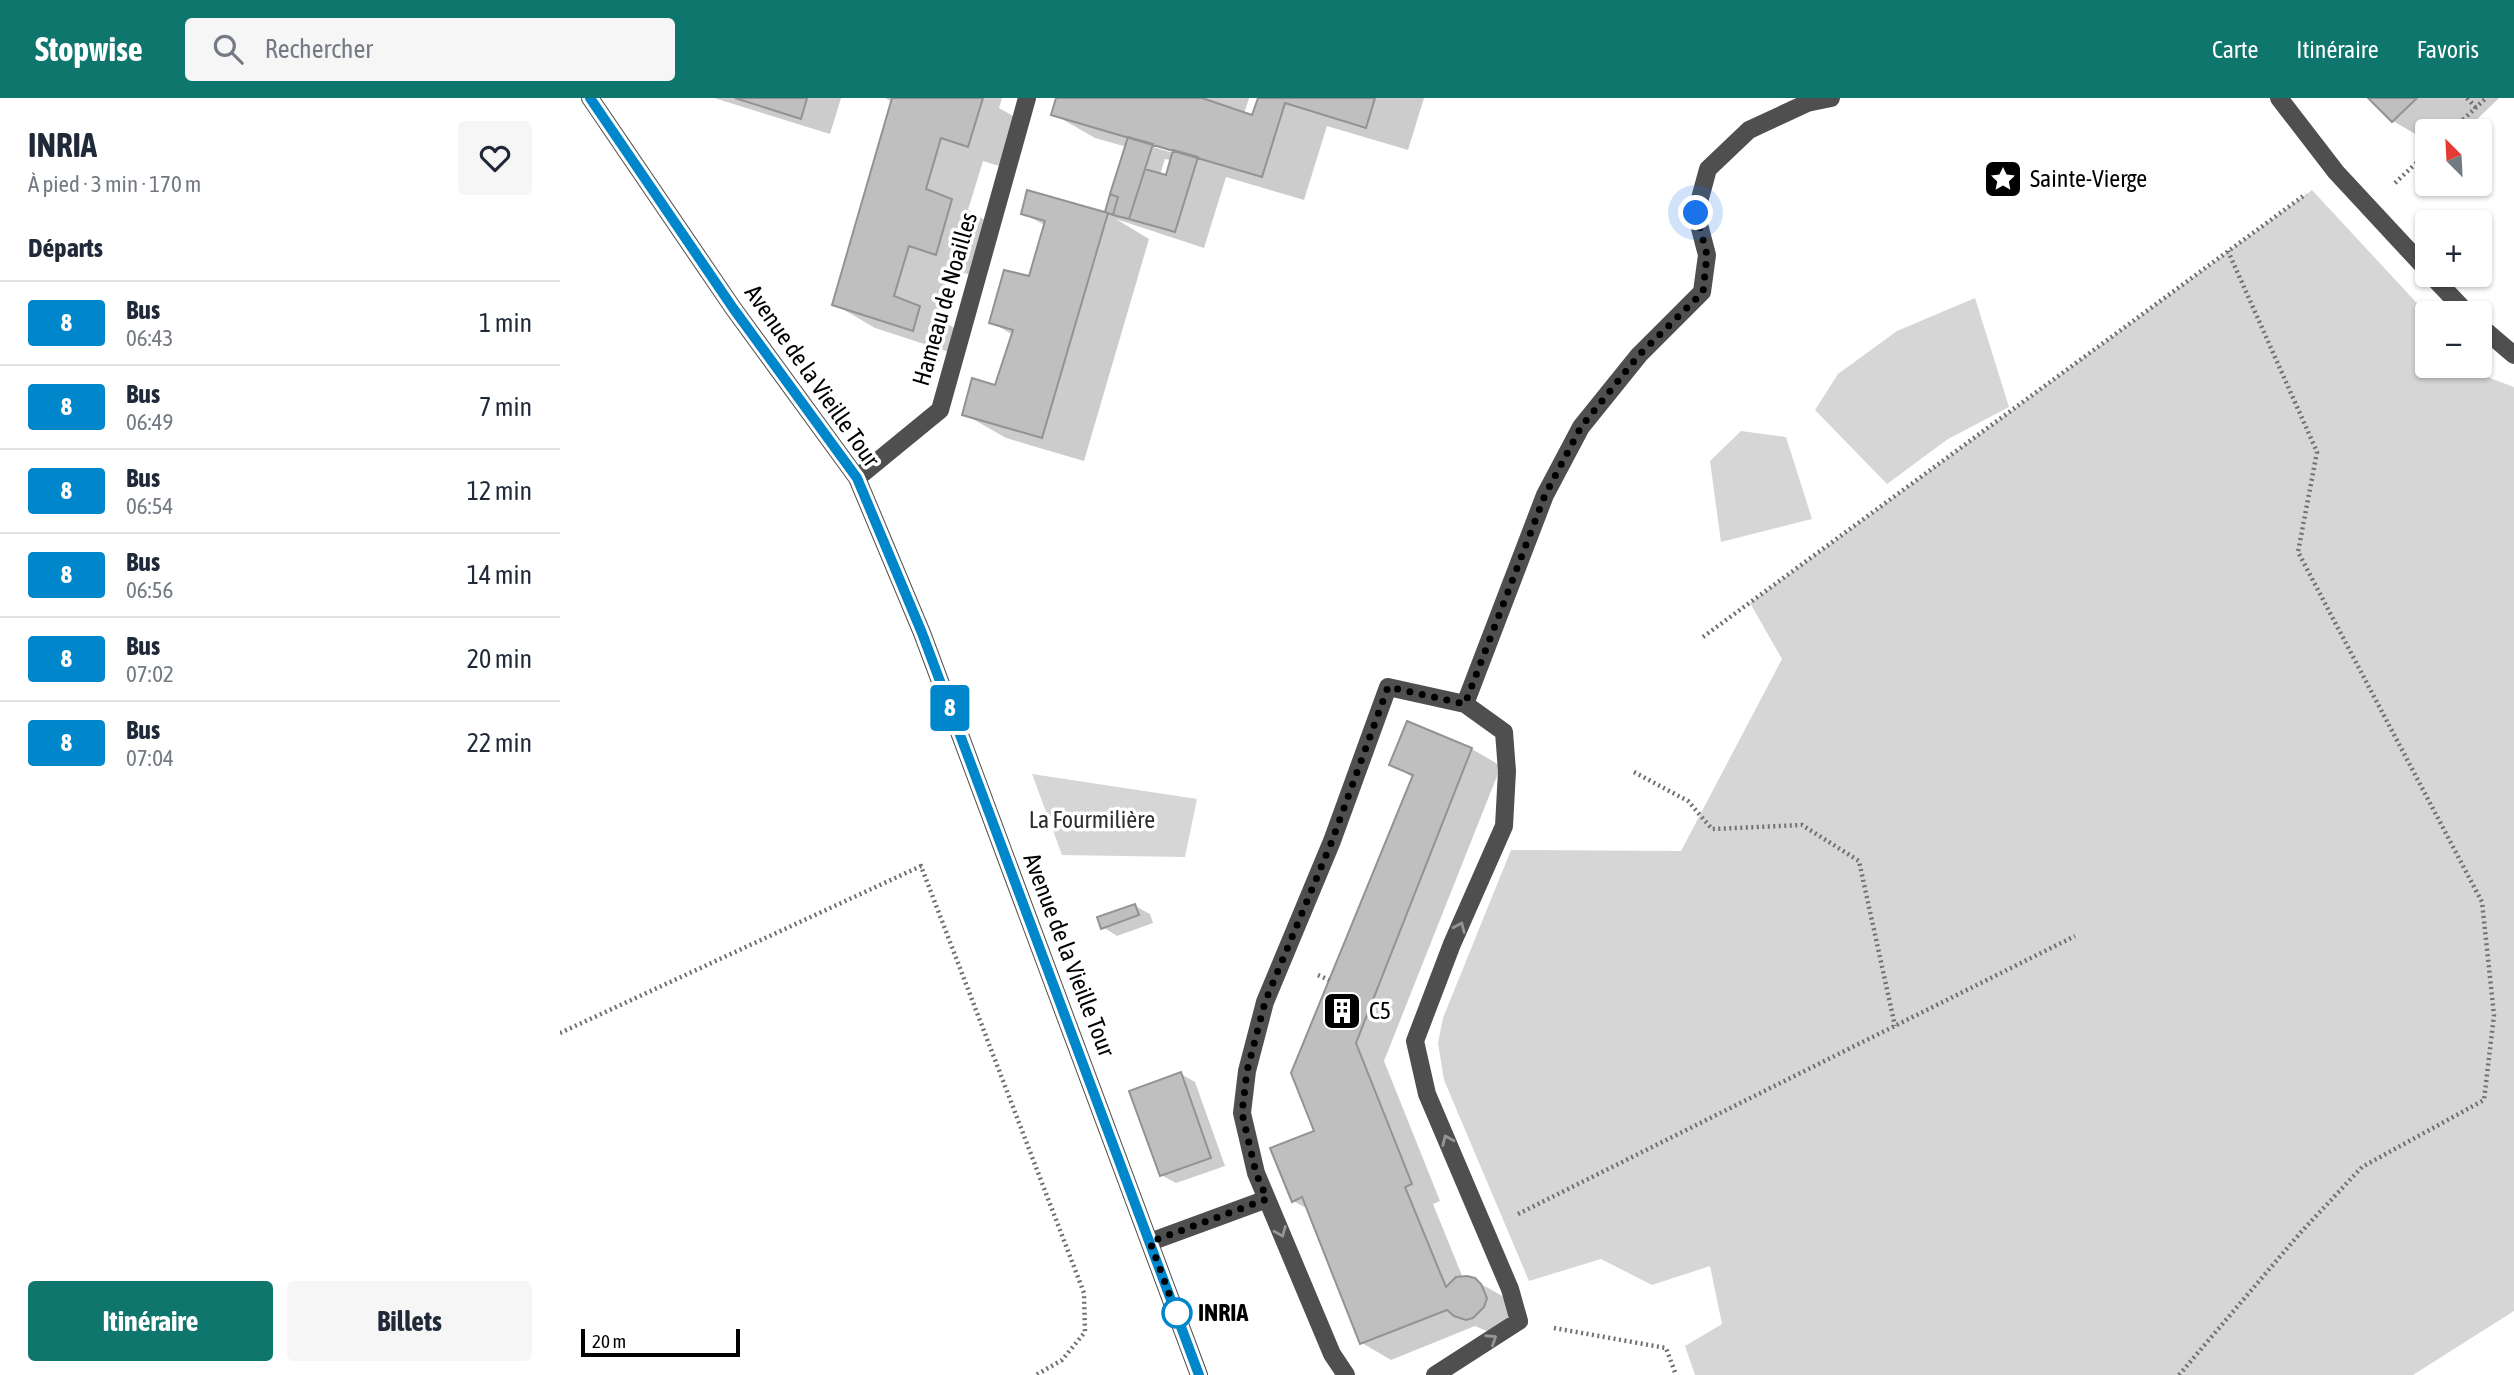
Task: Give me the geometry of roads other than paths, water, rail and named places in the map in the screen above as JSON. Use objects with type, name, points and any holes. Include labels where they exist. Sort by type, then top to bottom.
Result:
[{"type":"street","name":"Avenue de la Vieille Tour","points":[[590,98],[733,308],[857,478],[922,633],[1199,1375]]},
{"type":"street","name":"Hameau de Noailles","points":[[857,478],[940,410],[1027,98]]},
{"type":"street","points":[[1465,704],[1545,495],[1581,427],[1639,355],[1703,292],[1707,255],[1696,213],[1707,169],[1749,130],[1807,103],[1830,98]]},
{"type":"street","points":[[2278,98],[2336,172],[2415,257]]},
{"type":"street","points":[[2442,287],[2456,301]]},
{"type":"street","points":[[2492,336],[2514,355]]},
{"type":"street","points":[[1346,1375],[1332,1354],[1256,1173],[1242,1113],[1247,1071],[1265,1002],[1332,841],[1388,687],[1465,704],[1504,732],[1507,771],[1504,827],[1452,944],[1415,1041],[1427,1094],[1510,1289],[1519,1321],[1435,1375]]},
{"type":"street","points":[[1150,1242],[1267,1199]]},
{"type":"place","name":"Sainte-Vierge","points":[[2003,179]]},
{"type":"place","name":"C5","points":[[1342,1011]]},
{"type":"place","name":"INRIA","points":[[1177,1313]]},
{"type":"park label","name":"La Fourmilière","points":[[1092,820]]}]
